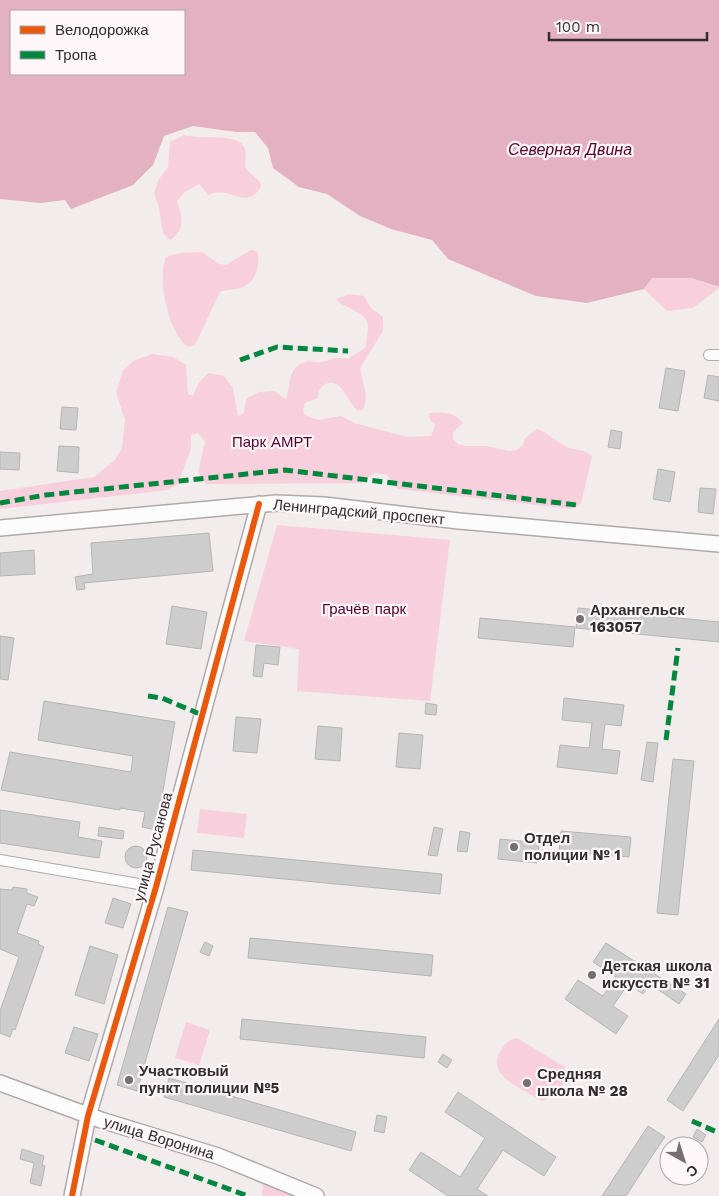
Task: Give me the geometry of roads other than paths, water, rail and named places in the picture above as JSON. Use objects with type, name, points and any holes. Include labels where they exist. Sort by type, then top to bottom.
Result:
[{"type":"street","name":"Ленинградский проспект","points":[[0,528],[259,504],[324,506],[459,521],[719,544]]},
{"type":"street","name":"улица Русанова","points":[[72,1196],[88,1116],[156,887],[259,504]]},
{"type":"street","points":[[0,860],[156,887]]},
{"type":"street","name":"улица Воронина","points":[[0,1084],[88,1116],[218,1156],[316,1196]]},
{"type":"water","name":"Северная Двина","points":[[0,0],[719,0],[719,287],[691,278],[652,278],[644,289],[587,303],[536,296],[448,259],[432,240],[391,229],[360,216],[327,194],[299,187],[273,168],[268,148],[255,132],[236,132],[193,126],[164,136],[153,165],[133,185],[71,209],[65,200],[40,203],[0,199]]},
{"type":"place","name":"Архангельск 163057","points":[[580,619]]},
{"type":"place","name":"Отдел полиции № 1","points":[[514,847]]},
{"type":"place","name":"Детская школа искусств № 31","points":[[592,975]]},
{"type":"place","name":"Участковый пункт полиции №5","points":[[129,1080]]},
{"type":"place","name":"Средняя школа № 28","points":[[527,1083]]},
{"type":"park label","name":"Парк АМРТ","points":[[272,442]]},
{"type":"park label","name":"Грачёв парк","points":[[364,609]]}]
